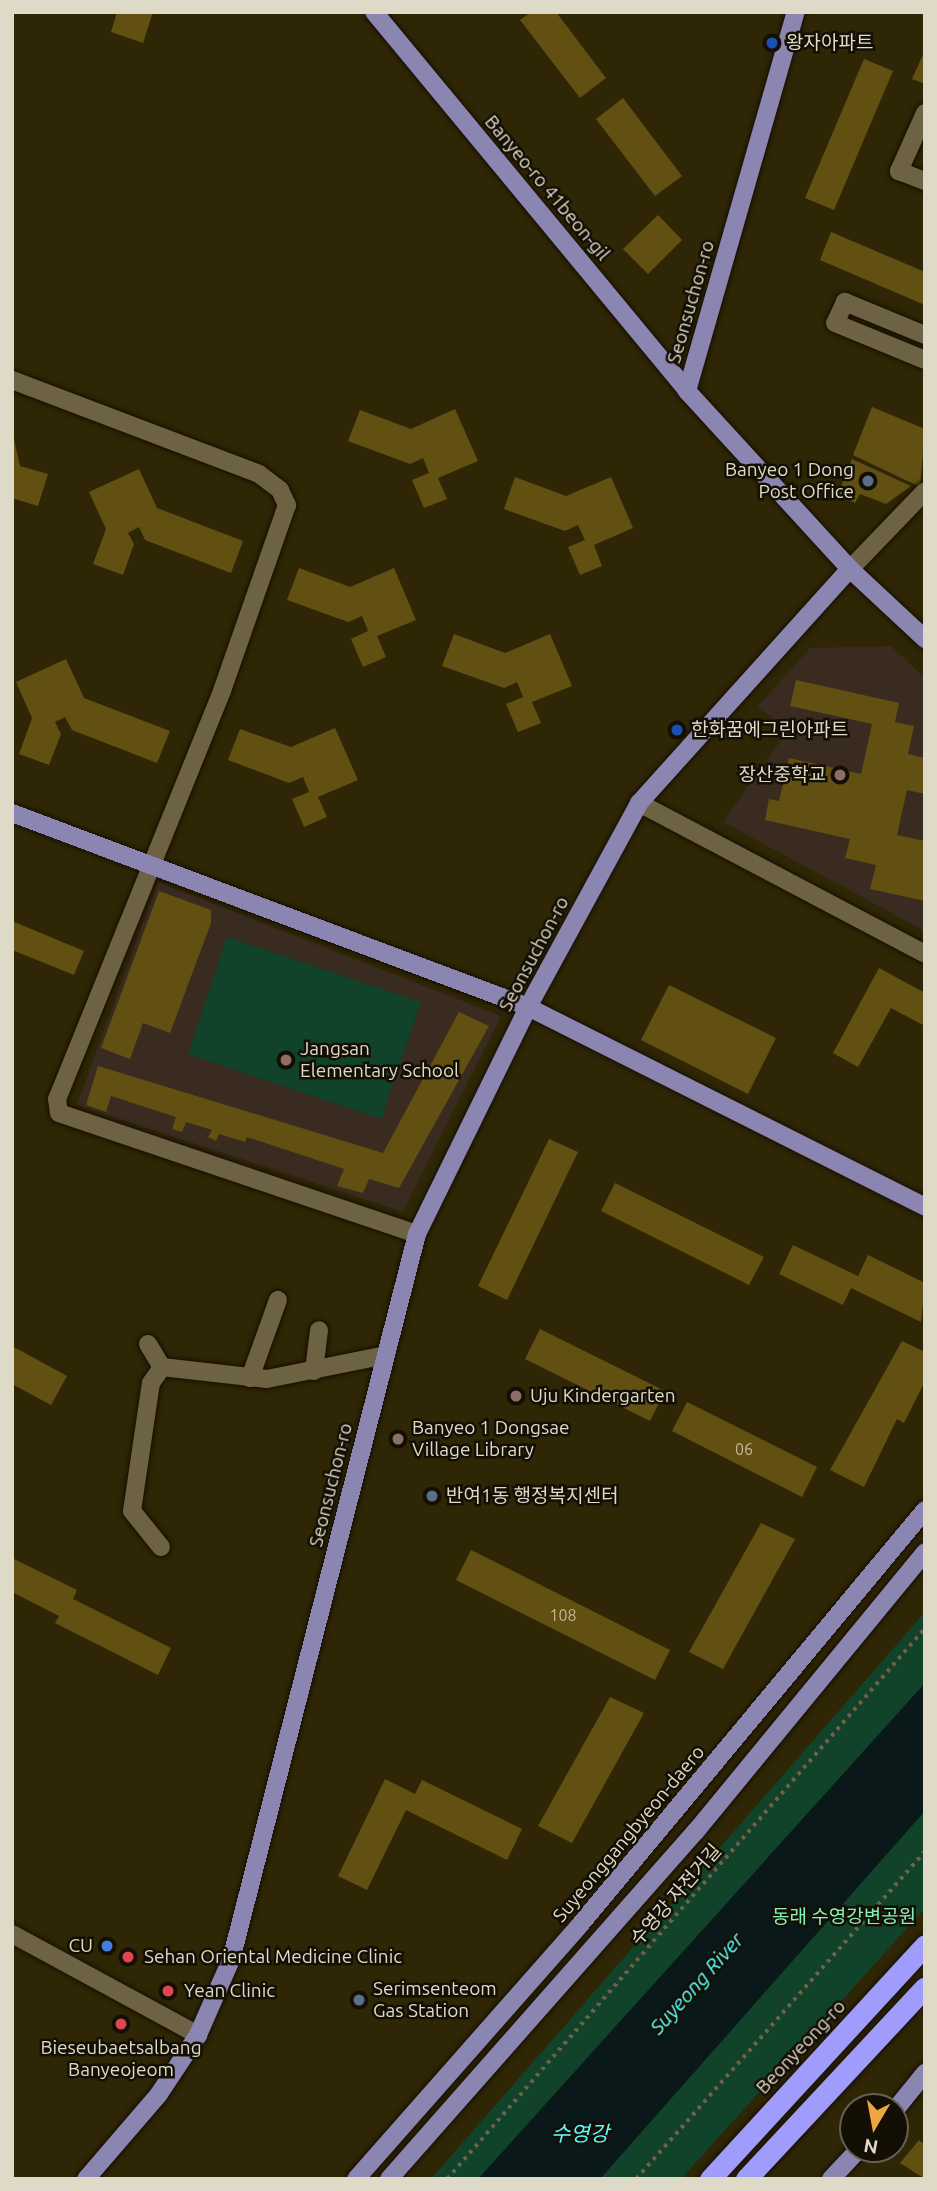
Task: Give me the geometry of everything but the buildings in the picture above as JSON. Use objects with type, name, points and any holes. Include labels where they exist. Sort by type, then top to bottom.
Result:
[{"type":"highway","name":"Beonyeong-ro","points":[[709,2179],[925,1945]]},
{"type":"highway","points":[[746,2179],[925,1987]]},
{"type":"main road","name":"Banyeo-ro 41beon-gil","points":[[374,12],[687,391]]},
{"type":"main road","name":"Seonsuchon-ro","points":[[86,2179],[159,2094],[198,2035],[231,1960],[417,1234],[528,1007],[639,803],[850,569],[687,391],[796,12]]},
{"type":"main road","points":[[850,569],[925,639]]},
{"type":"main road","points":[[12,813],[528,1007],[925,1207]]},
{"type":"main road","name":"Suyeonggangbyeon-daero","points":[[356,2179],[588,1915],[925,1510]]},
{"type":"main road","points":[[389,2179],[696,1831],[925,1552]]},
{"type":"main road","points":[[909,2093],[925,2073]]},
{"type":"main road","points":[[831,2179],[846,2163]]},
{"type":"street","points":[[925,113],[898,171],[925,181]]},
{"type":"street","points":[[925,335],[845,302],[835,323],[925,360]]},
{"type":"street","points":[[12,380],[258,474],[280,490],[287,505],[153,864],[57,1099],[62,1118],[417,1234]]},
{"type":"street","points":[[850,569],[925,491]]},
{"type":"street","points":[[639,803],[925,954]]},
{"type":"street","points":[[250,1378],[278,1300]]},
{"type":"street","points":[[314,1371],[319,1330]]},
{"type":"street","points":[[148,1344],[162,1367]]},
{"type":"street","points":[[162,1367],[250,1378],[314,1371],[387,1355]]},
{"type":"street","points":[[161,1547],[132,1511],[151,1383],[162,1367]]},
{"type":"street","points":[[12,1934],[198,2035]]},
{"type":"path","name":"수영강 자전거길","points":[[447,2179],[925,1628]]},
{"type":"path","points":[[636,2179],[925,1851]]},
{"type":"shaded area","name":"장산중학교","points":[[891,646],[925,678],[925,931],[723,822],[789,729],[757,707],[810,648]]},
{"type":"shaded area","name":"Jangsan Elementary School","points":[[158,882],[501,1016],[403,1212],[77,1105]]},
{"type":"green space","points":[[227,937],[421,1002],[381,1119],[188,1054]]},
{"type":"green space","name":"동래 수영강변공원","points":[[925,1612],[925,1908],[681,2179],[431,2179]]},
{"type":"water","name":"수영강","points":[[925,1683],[925,1811],[600,2179],[478,2179]]},
{"type":"place","name":"왕자아파트","points":[[772,43]]},
{"type":"place","name":"Banyeo 1 Dong Post Office","points":[[868,481]]},
{"type":"place","name":"한화꿈에그린아파트","points":[[677,730]]},
{"type":"place","name":"장산중학교","points":[[840,775]]},
{"type":"place","name":"Jangsan Elementary School","points":[[286,1060]]},
{"type":"place","name":"Uju Kindergarten","points":[[516,1396]]},
{"type":"place","name":"Banyeo 1 Dongsae Village Library","points":[[398,1439]]},
{"type":"place","name":"반여1동 행정복지센터","points":[[432,1496]]},
{"type":"place","name":"CU","points":[[107,1946]]},
{"type":"place","name":"Sehan Oriental Medicine Clinic","points":[[128,1957]]},
{"type":"place","name":"Yean Clinic","points":[[168,1991]]},
{"type":"place","name":"Serimsenteom Gas Station","points":[[359,2000]]},
{"type":"place","name":"Bieseubaetsalbang Banyeojeom","points":[[121,2024]]},
{"type":"water label","name":"Suyeong River","points":[[696,1983]]}]
